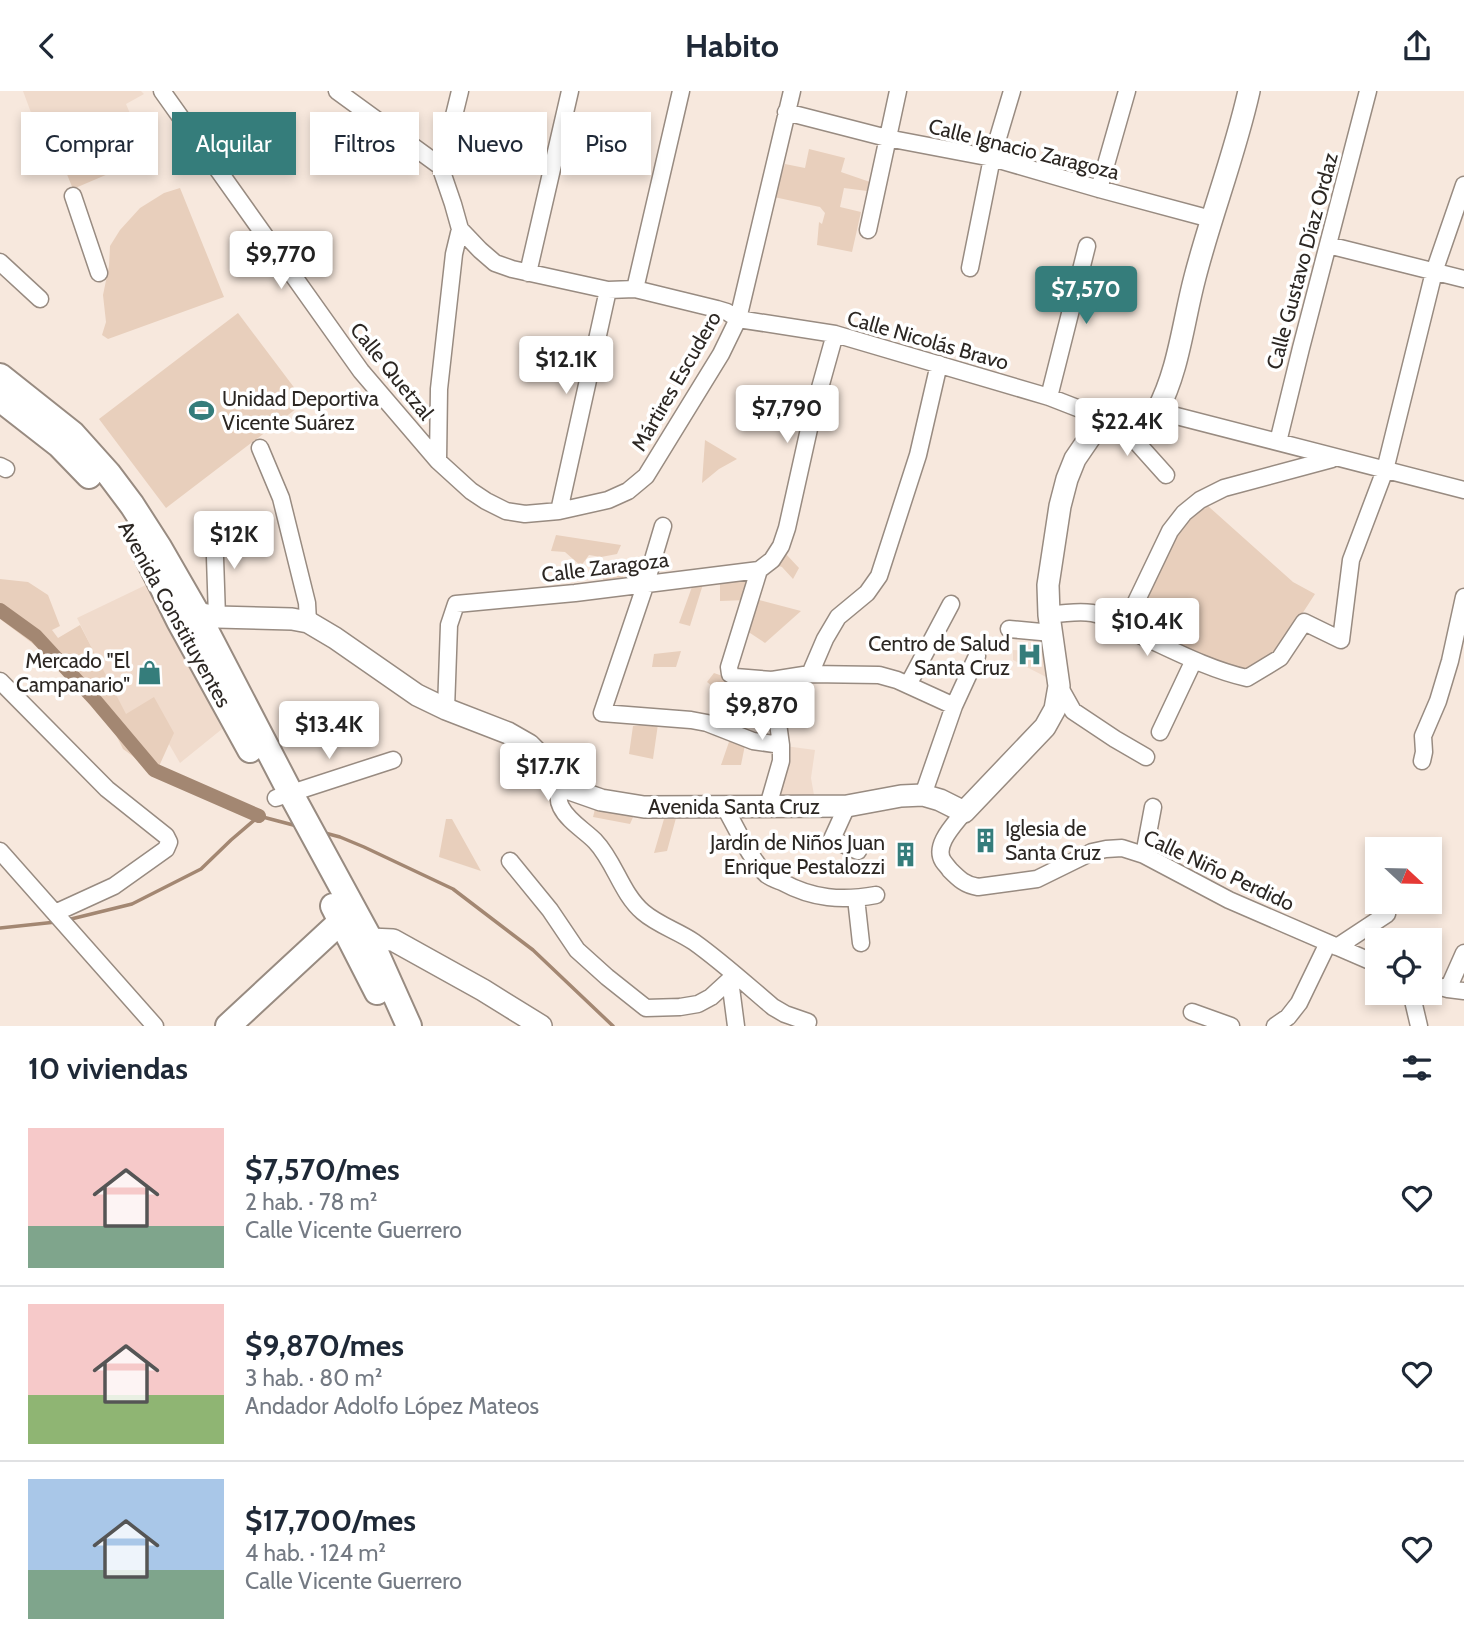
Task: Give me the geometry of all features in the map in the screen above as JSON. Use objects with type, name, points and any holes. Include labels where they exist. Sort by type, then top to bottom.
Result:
[{"type":"main road","name":"Avenida Constituyentes","points":[[0,376],[73,434],[108,473],[159,547],[198,617],[286,801],[362,944]]},
{"type":"main road","name":"Avenida Constituyentes","points":[[0,399],[59,445],[91,478],[120,514],[144,551],[198,617]]},
{"type":"main road","points":[[228,1026],[347,915]]},
{"type":"main road","points":[[362,944],[394,1026]]},
{"type":"main road","points":[[362,944],[409,1026]]},
{"type":"street","name":"Calle Quetzal","points":[[162,91],[361,371],[438,461],[471,491],[506,511],[524,515],[559,511]]},
{"type":"street","points":[[337,91],[354,98],[433,160]]},
{"type":"street","points":[[455,112],[460,91]]},
{"type":"street","points":[[528,273],[570,91]]},
{"type":"street","name":"Mártires Escudero","points":[[559,511],[608,500],[628,491],[646,476],[721,354],[738,319],[792,91]]},
{"type":"street","points":[[868,230],[898,91]]},
{"type":"street","points":[[970,268],[992,158],[1012,91]]},
{"type":"street","points":[[1100,189],[1127,91]]},
{"type":"street","points":[[1157,411],[1172,377],[1194,281],[1249,91]]},
{"type":"street","name":"Calle Gustavo Díaz Ordaz","points":[[1278,442],[1368,91]]},
{"type":"street","points":[[635,289],[680,97]]},
{"type":"street","name":"Calle Ignacio Zaragoza","points":[[786,111],[887,138],[992,158],[1211,219]]},
{"type":"street","points":[[438,461],[439,389],[454,254],[460,229],[443,175]]},
{"type":"street","points":[[1009,629],[1050,624],[1075,612],[1106,616],[1194,660],[1247,678],[1280,658],[1304,622],[1341,641],[1351,560],[1385,470],[1434,272],[1464,185]]},
{"type":"street","points":[[73,196],[99,273]]},
{"type":"street","name":"Calle Nicolás Bravo","points":[[460,229],[495,263],[512,269],[608,290],[635,289],[717,309],[738,319],[835,334],[1108,417]]},
{"type":"street","points":[[1049,397],[1087,246]]},
{"type":"street","points":[[1328,246],[1464,279]]},
{"type":"street","points":[[0,262],[40,299]]},
{"type":"street","points":[[559,511],[608,290]]},
{"type":"street","points":[[835,334],[811,420],[787,528],[781,546],[772,560],[759,570],[729,667],[730,674],[735,677],[772,680],[810,674],[878,675],[954,706]]},
{"type":"street","points":[[810,674],[838,617],[867,593],[878,576],[918,455],[939,364]]},
{"type":"street","points":[[964,812],[1045,727],[1055,709],[1059,686],[1050,624],[1048,585],[1060,506],[1075,459],[1108,417],[1157,411],[1464,490]]},
{"type":"street","points":[[1108,417],[1166,475]]},
{"type":"street","points":[[260,448],[281,498],[307,603],[309,622]]},
{"type":"street","points":[[1124,627],[1170,531],[1184,513],[1199,501],[1224,488],[1334,458]]},
{"type":"street","points":[[663,526],[602,713],[691,720],[707,723],[752,741],[781,745]]},
{"type":"street","points":[[214,527],[198,617],[292,619],[309,622],[417,695],[508,733],[529,745],[544,760],[561,786],[558,797],[561,807],[607,856],[633,902],[645,914],[691,940],[732,977],[774,1007],[808,1022]]},
{"type":"street","name":"Calle Zaragoza","points":[[446,709],[449,625],[456,604],[575,593],[759,570]]},
{"type":"street","points":[[1422,761],[1423,736],[1457,662],[1464,597]]},
{"type":"street","points":[[908,685],[951,604]]},
{"type":"street","points":[[923,795],[954,706],[977,656]]},
{"type":"street","points":[[1160,732],[1194,660]]},
{"type":"street","points":[[768,806],[779,769],[781,745],[772,680]]},
{"type":"street","points":[[0,681],[107,789],[166,836],[169,842],[166,849],[63,922]]},
{"type":"street","points":[[1059,686],[1073,711],[1146,757]]},
{"type":"street","points":[[286,801],[393,760]]},
{"type":"street","name":"Avenida Santa Cruz","points":[[561,786],[601,800],[644,807],[847,806],[901,796],[923,795],[964,812]]},
{"type":"street","points":[[724,806],[755,860],[768,875],[815,896],[856,898],[876,895]]},
{"type":"street","points":[[847,806],[832,839],[858,851]]},
{"type":"street","points":[[1144,855],[1153,807]]},
{"type":"street","name":"Calle Niño Perdido","points":[[964,812],[945,837],[940,853],[942,860],[961,881],[969,885],[978,887],[1037,879],[1092,852],[1122,848],[1144,855],[1229,900],[1365,959]]},
{"type":"street","points":[[0,851],[155,1026]]},
{"type":"street","points":[[510,861],[550,910],[577,950],[646,1008],[698,1004],[711,997],[732,977]]},
{"type":"street","points":[[856,898],[861,943]]},
{"type":"street","points":[[1275,1026],[1288,1017],[1299,1003],[1332,945],[1387,914]]},
{"type":"street","points":[[362,944],[393,940],[541,1026]]},
{"type":"street","points":[[1456,990],[1464,953]]},
{"type":"street","points":[[732,977],[736,1026]]},
{"type":"street","points":[[1414,1005],[1419,1026]]},
{"type":"street","points":[[1192,1012],[1231,1026]]},
{"type":"shaded area","points":[[23,91],[141,91],[144,94],[126,104],[129,112],[31,112]]},
{"type":"shaded area","points":[[809,149],[845,158],[841,172],[870,182],[867,191],[844,188],[840,207],[861,212],[852,252],[817,245],[819,222],[822,224],[825,213],[820,207],[774,197],[785,164],[805,168]]},
{"type":"shaded area","points":[[67,175],[106,175],[73,189]]},
{"type":"shaded area","points":[[180,188],[224,297],[108,339],[102,335],[106,322],[103,295],[110,246],[140,208],[164,193]]},
{"type":"shaded area","name":"Unidad Deportiva Vicente Suárez","points":[[238,313],[305,402],[166,508],[99,419]]},
{"type":"shaded area","points":[[705,440],[737,459],[702,483]]},
{"type":"shaded area","points":[[1208,506],[1293,582],[1315,594],[1278,651],[1245,673],[1134,628],[1174,536],[1193,512]]},
{"type":"shaded area","points":[[556,535],[621,545],[617,554],[601,557],[589,555],[581,566],[565,552],[551,551]]},
{"type":"shaded area","points":[[785,553],[799,568],[793,579],[782,567],[773,564]]},
{"type":"shaded area","points":[[622,564],[623,579],[603,580],[606,568]]},
{"type":"shaded area","points":[[750,577],[748,600],[720,601],[720,579]]},
{"type":"shaded area","points":[[0,579],[28,582],[48,595],[60,626],[52,630],[58,638],[80,625],[126,714],[154,697],[174,733],[156,773],[123,749],[113,729],[82,688],[32,643],[0,619]]},
{"type":"shaded area","points":[[704,581],[690,626],[679,623],[693,584]]},
{"type":"shaded area","name":"Mercado \"El Campanario\"","points":[[150,583],[222,729],[180,763],[151,713],[129,723],[77,618]]},
{"type":"shaded area","points":[[755,599],[801,611],[765,643],[747,631]]},
{"type":"shaded area","name":"Centro de Salud Santa Cruz","points":[[1033,635],[1048,635],[1046,677],[1013,660],[1013,650],[1028,651],[1033,643]]},
{"type":"shaded area","points":[[681,651],[676,667],[652,667],[654,654]]},
{"type":"shaded area","points":[[714,673],[731,679],[727,697],[707,682]]},
{"type":"shaded area","points":[[658,724],[653,759],[629,754],[633,726]]},
{"type":"shaded area","points":[[730,739],[745,745],[741,765],[721,765]]},
{"type":"shaded area","points":[[785,746],[815,750],[811,778],[814,795],[780,802],[775,791]]},
{"type":"shaded area","points":[[520,748],[534,766],[521,774],[508,766]]},
{"type":"shaded area","points":[[597,801],[637,808],[630,824],[593,817]]},
{"type":"shaded area","points":[[676,818],[667,851],[654,853],[664,819]]},
{"type":"shaded area","points":[[446,819],[452,819],[481,871],[439,857]]},
{"type":"waterway","points":[[0,610],[36,636],[154,770],[259,816]]},
{"type":"waterway","points":[[67,920],[132,904],[201,869],[259,816],[297,826]]},
{"type":"waterway","points":[[325,833],[364,847],[453,889],[533,950],[613,1026]]},
{"type":"waterway","points":[[0,928],[56,922]]},
{"type":"place","name":"Unidad Deportiva Vicente Suárez","points":[[202,410]]},
{"type":"place","name":"Centro de Salud Santa Cruz","points":[[1030,655]]},
{"type":"place","name":"Mercado \"El Campanario\"","points":[[150,672]]},
{"type":"place","name":"Iglesia de Santa Cruz","points":[[985,840]]},
{"type":"place","name":"Jardín de Niños Juan Enrique Pestalozzi","points":[[905,854]]}]
